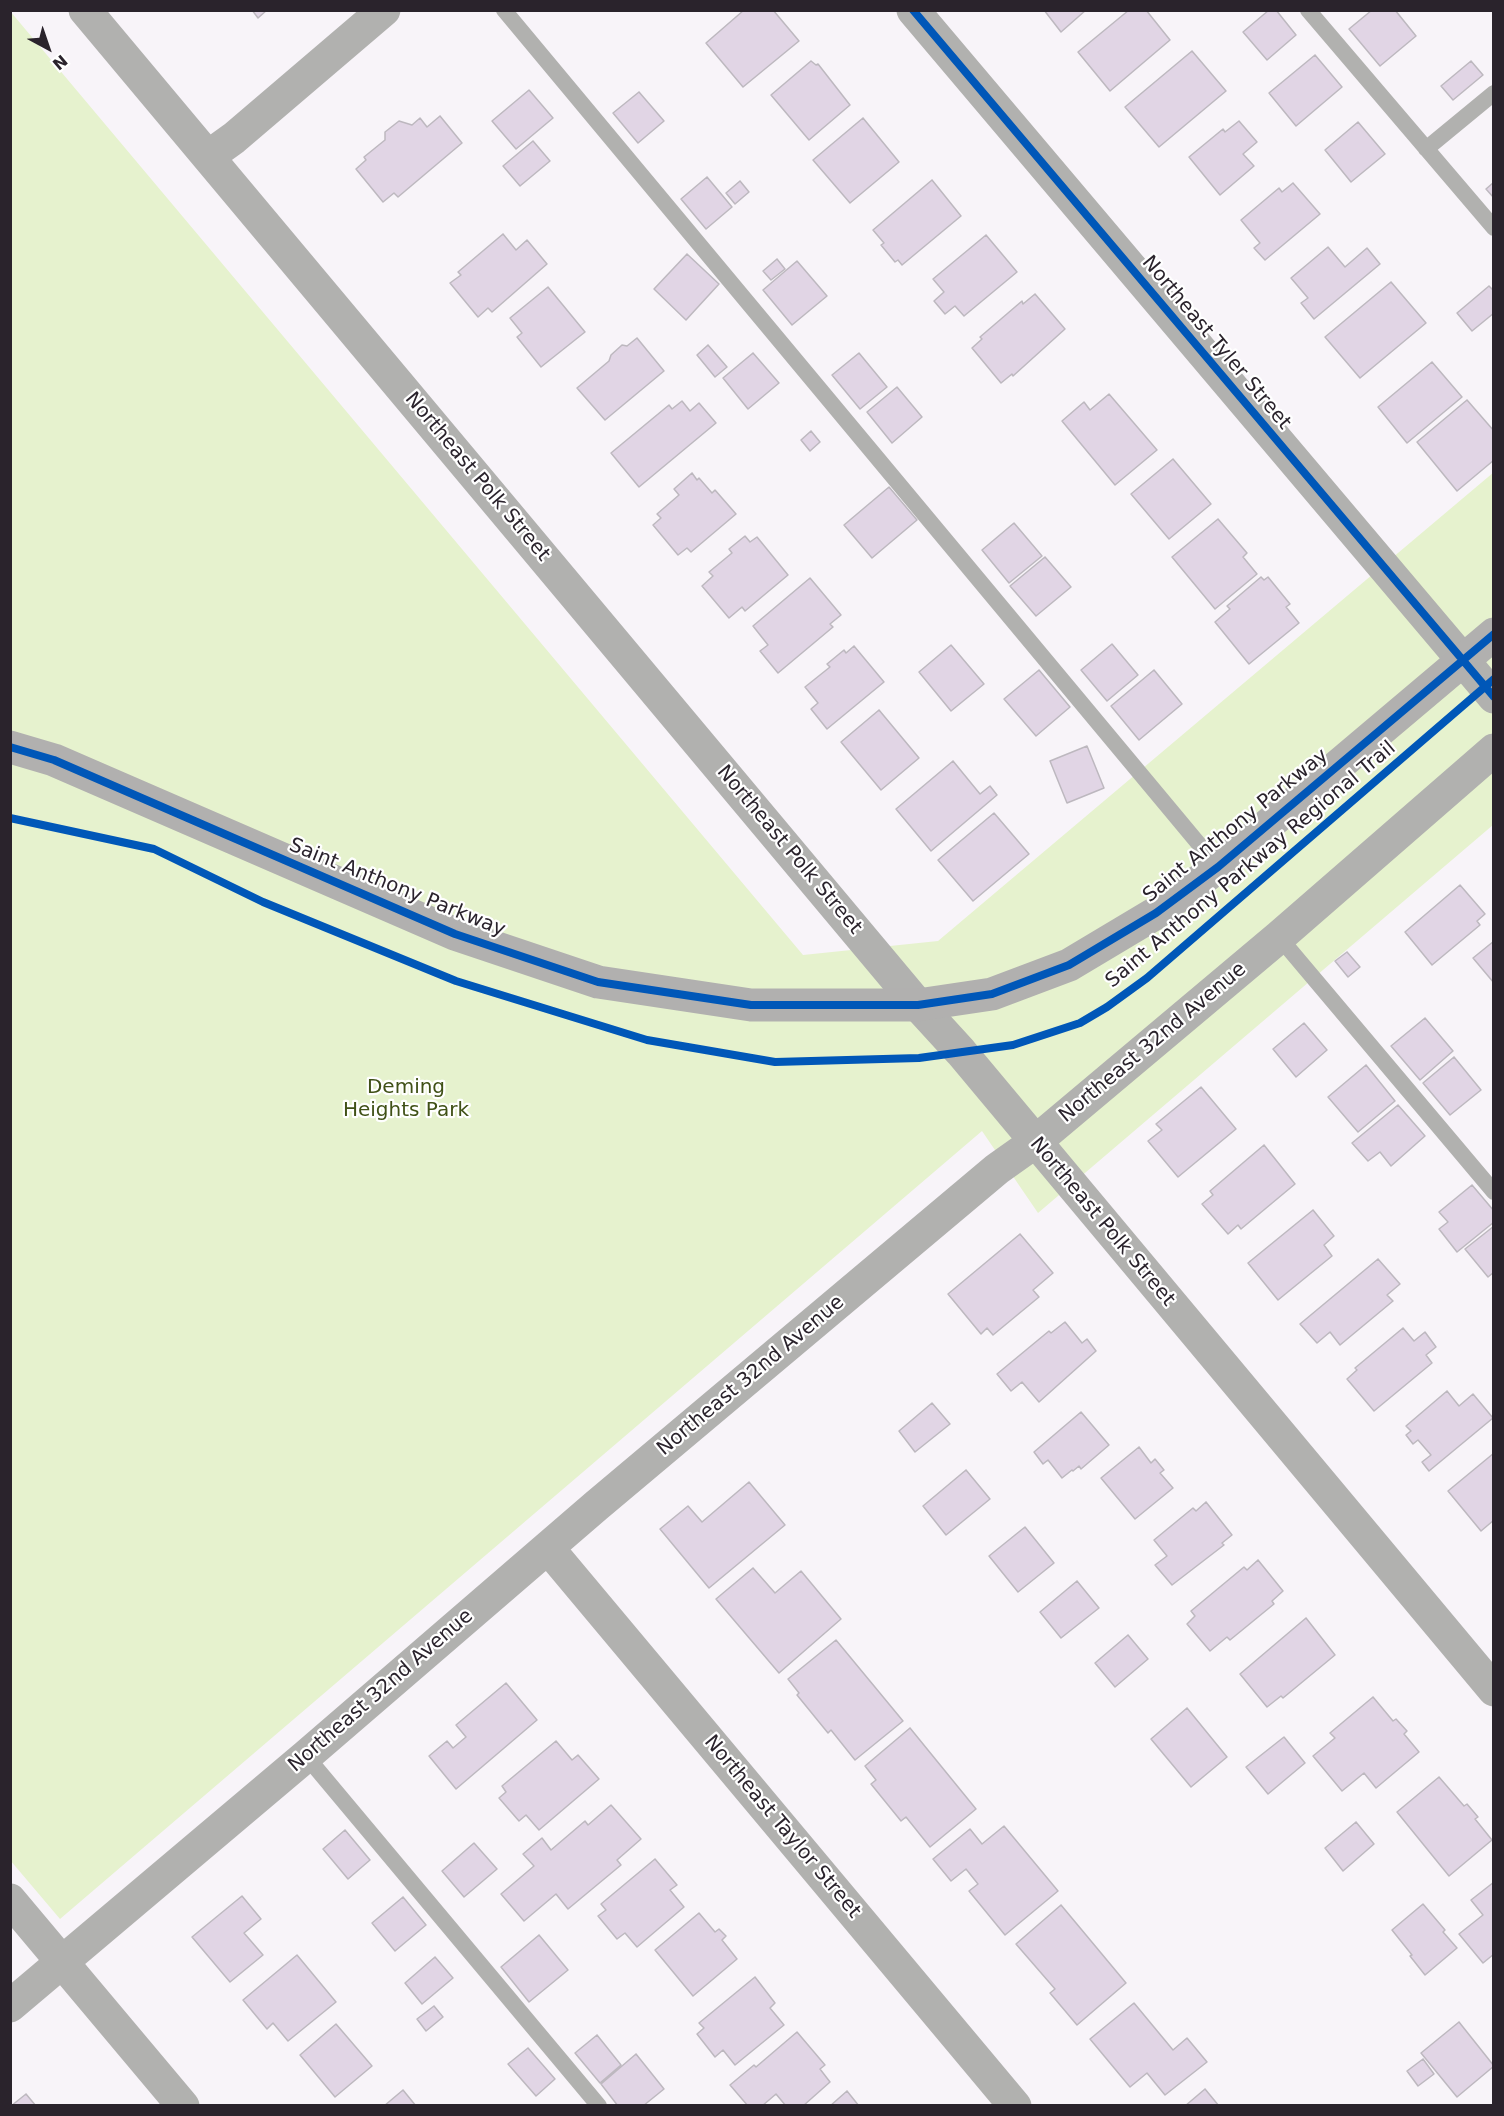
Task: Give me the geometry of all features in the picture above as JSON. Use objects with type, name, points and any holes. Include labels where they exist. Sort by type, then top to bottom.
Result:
[{"type":"street","name":"Northeast Polk Street","points":[[85,10],[1494,1690]]},
{"type":"street","points":[[209,156],[234,138],[384,10]]},
{"type":"street","name":"Northeast Tyler Street","points":[[913,10],[1494,697]]},
{"type":"street","name":"Saint Anthony Parkway","points":[[10,747],[54,760],[455,934],[598,982],[751,1005],[918,1005],[992,994],[1069,965],[1156,914],[1218,867],[1494,633]]},
{"type":"street","name":"Northeast 32nd Avenue","points":[[10,2006],[997,1169],[1035,1142],[1279,937],[1494,750]]},
{"type":"street","name":"Northeast Taylor Street","points":[[548,1548],[1015,2106]]},
{"type":"street","points":[[10,1900],[183,2106]]},
{"type":"lane","points":[[504,10],[1218,867]]},
{"type":"lane","points":[[1308,10],[1494,228]]},
{"type":"lane","points":[[1426,149],[1494,93]]},
{"type":"lane","points":[[1279,937],[1494,1192]]},
{"type":"lane","points":[[306,1756],[599,2106]]},
{"type":"green space","name":"Deming Heights Park","points":[[10,11],[803,955],[938,941],[1494,472],[1493,825],[1038,1213],[982,1131],[60,1919],[10,1860]]},
{"type":"building","points":[[252,10],[267,10],[258,18]]},
{"type":"building","points":[[744,10],[773,10],[799,41],[743,87],[706,43]]},
{"type":"building","points":[[1044,10],[1086,10],[1061,32]]},
{"type":"building","points":[[1129,10],[1146,10],[1170,40],[1110,91],[1078,52]]},
{"type":"building","points":[[1269,10],[1276,10],[1296,35],[1267,60],[1243,32]]},
{"type":"building","points":[[1372,10],[1395,10],[1416,36],[1380,66],[1349,29]]},
{"type":"building","points":[[1192,51],[1226,91],[1159,147],[1125,107]]},
{"type":"building","points":[[1315,55],[1342,87],[1296,126],[1269,93]]},
{"type":"building","points":[[811,61],[818,64],[850,105],[809,140],[771,95]]},
{"type":"building","points":[[1471,61],[1483,75],[1453,100],[1441,86]]},
{"type":"building","points":[[529,90],[553,118],[516,149],[492,121]]},
{"type":"building","points":[[639,92],[664,121],[638,143],[613,113]]},
{"type":"building","points":[[440,116],[462,143],[398,197],[394,193],[383,202],[356,169],[366,160],[364,157],[385,140],[385,132],[399,121],[412,125],[420,118],[427,127]]},
{"type":"building","points":[[863,118],[899,162],[850,203],[813,160]]},
{"type":"building","points":[[1239,121],[1257,142],[1243,154],[1254,166],[1220,195],[1189,157],[1223,129],[1225,132]]},
{"type":"building","points":[[1358,122],[1385,154],[1351,182],[1325,150]]},
{"type":"building","points":[[533,141],[550,161],[520,186],[503,166]]},
{"type":"building","points":[[707,177],[732,207],[706,229],[681,199]]},
{"type":"building","points":[[932,180],[961,216],[902,265],[898,260],[895,262],[881,245],[884,243],[873,230]]},
{"type":"building","points":[[740,181],[749,192],[735,204],[726,193]]},
{"type":"building","points":[[1494,182],[1494,198],[1486,189]]},
{"type":"building","points":[[1293,183],[1320,214],[1265,260],[1254,248],[1260,243],[1241,220],[1279,188],[1282,192]]},
{"type":"building","points":[[503,234],[516,250],[527,240],[547,264],[492,312],[488,308],[478,317],[450,283],[461,275],[458,272]]},
{"type":"building","points":[[986,235],[1017,272],[964,316],[955,306],[945,314],[934,301],[944,292],[933,279]]},
{"type":"building","points":[[1328,247],[1345,267],[1367,248],[1380,264],[1314,319],[1301,303],[1308,298],[1291,278]]},
{"type":"building","points":[[687,254],[719,284],[686,320],[654,289]]},
{"type":"building","points":[[777,259],[785,269],[771,280],[763,271]]},
{"type":"building","points":[[797,261],[827,296],[792,325],[763,290]]},
{"type":"building","points":[[1391,282],[1426,323],[1360,378],[1325,337]]},
{"type":"building","points":[[1489,286],[1494,291],[1494,313],[1472,331],[1457,313]]},
{"type":"building","points":[[548,287],[585,332],[541,367],[517,337],[522,333],[510,318]]},
{"type":"building","points":[[1035,294],[1065,329],[1013,376],[1012,374],[1001,383],[972,348],[982,339],[980,337],[1022,301],[1023,304]]},
{"type":"building","points":[[637,338],[664,371],[605,420],[577,388],[609,361],[611,355],[622,345],[627,346]]},
{"type":"building","points":[[708,345],[727,367],[715,377],[697,355]]},
{"type":"building","points":[[753,353],[779,383],[748,409],[723,378]]},
{"type":"building","points":[[859,353],[887,387],[860,409],[832,375]]},
{"type":"building","points":[[1432,362],[1462,397],[1407,443],[1378,407]]},
{"type":"building","points":[[897,387],[922,417],[892,443],[867,412]]},
{"type":"building","points":[[1109,394],[1157,450],[1115,485],[1062,421],[1084,402],[1090,410]]},
{"type":"building","points":[[1467,400],[1494,431],[1494,460],[1457,491],[1417,442]]},
{"type":"building","points":[[682,401],[690,411],[699,403],[716,423],[639,487],[611,453],[669,405],[672,409]]},
{"type":"building","points":[[811,431],[820,442],[810,451],[801,440]]},
{"type":"building","points":[[1173,459],[1211,504],[1169,539],[1131,494]]},
{"type":"building","points":[[692,473],[712,493],[715,490],[736,514],[691,552],[687,548],[678,555],[653,525],[661,518],[657,514],[679,495],[674,489]]},
{"type":"building","points":[[889,487],[917,520],[872,558],[844,525]]},
{"type":"building","points":[[1218,519],[1247,553],[1243,557],[1257,574],[1215,609],[1172,557]]},
{"type":"building","points":[[1014,523],[1042,556],[1009,583],[982,550]]},
{"type":"building","points":[[745,536],[750,542],[757,537],[788,575],[745,611],[742,607],[729,618],[702,586],[713,576],[709,572],[732,553],[729,549]]},
{"type":"building","points":[[1045,557],[1071,587],[1036,616],[1010,586]]},
{"type":"building","points":[[1261,577],[1264,580],[1268,577],[1290,604],[1286,607],[1299,623],[1249,664],[1215,622],[1230,609],[1227,606]]},
{"type":"building","points":[[810,578],[841,615],[830,624],[833,627],[778,673],[760,651],[768,645],[753,626]]},
{"type":"building","points":[[1112,644],[1138,675],[1107,701],[1081,670]]},
{"type":"building","points":[[951,645],[984,684],[951,711],[919,672]]},
{"type":"building","points":[[854,646],[884,682],[827,729],[811,709],[818,703],[805,687],[830,667],[827,664],[844,650],[846,653]]},
{"type":"building","points":[[1039,670],[1070,707],[1036,736],[1004,699]]},
{"type":"building","points":[[1154,670],[1182,704],[1139,740],[1111,706]]},
{"type":"building","points":[[879,710],[919,758],[881,790],[841,742]]},
{"type":"building","points":[[1087,746],[1104,788],[1067,803],[1050,761]]},
{"type":"building","points":[[953,761],[980,794],[990,786],[997,795],[931,851],[896,809]]},
{"type":"building","points":[[994,813],[1029,854],[973,901],[938,860]]},
{"type":"building","points":[[1460,885],[1485,914],[1477,921],[1480,925],[1432,965],[1405,932]]},
{"type":"building","points":[[1494,941],[1494,983],[1473,958]]},
{"type":"building","points":[[1347,952],[1360,967],[1348,977],[1335,961]]},
{"type":"building","points":[[1425,1018],[1453,1051],[1420,1080],[1391,1046]]},
{"type":"building","points":[[1304,1023],[1327,1050],[1296,1077],[1273,1049]]},
{"type":"building","points":[[1454,1057],[1481,1090],[1450,1115],[1423,1083]]},
{"type":"building","points":[[1366,1065],[1395,1101],[1358,1132],[1328,1097]]},
{"type":"building","points":[[1201,1087],[1236,1129],[1178,1177],[1148,1141],[1162,1130],[1156,1124]]},
{"type":"building","points":[[1398,1105],[1425,1136],[1391,1166],[1380,1152],[1368,1161],[1352,1143]]},
{"type":"building","points":[[1264,1145],[1295,1184],[1241,1229],[1238,1225],[1228,1234],[1202,1204],[1213,1195],[1210,1191]]},
{"type":"building","points":[[1472,1185],[1494,1211],[1494,1222],[1457,1252],[1439,1229],[1448,1222],[1439,1212]]},
{"type":"building","points":[[1313,1210],[1334,1236],[1324,1245],[1332,1256],[1278,1300],[1248,1263]]},
{"type":"building","points":[[1494,1226],[1494,1272],[1488,1277],[1465,1249]]},
{"type":"building","points":[[1020,1234],[1053,1273],[1033,1290],[1039,1297],[993,1335],[987,1328],[981,1334],[948,1294]]},
{"type":"building","points":[[1378,1259],[1400,1284],[1387,1295],[1393,1301],[1340,1345],[1330,1332],[1317,1343],[1300,1324]]},
{"type":"building","points":[[1065,1322],[1082,1343],[1087,1339],[1096,1351],[1039,1402],[1022,1382],[1011,1391],[997,1374],[1049,1331],[1051,1333]]},
{"type":"building","points":[[1403,1328],[1414,1341],[1425,1332],[1436,1347],[1426,1355],[1432,1363],[1374,1411],[1347,1379],[1357,1370],[1355,1368]]},
{"type":"building","points":[[1447,1391],[1459,1406],[1473,1394],[1493,1418],[1429,1471],[1422,1462],[1431,1455],[1418,1440],[1413,1444],[1406,1435],[1411,1431],[1406,1426]]},
{"type":"building","points":[[932,1403],[950,1424],[915,1452],[899,1431]]},
{"type":"building","points":[[1081,1412],[1109,1445],[1081,1469],[1079,1466],[1062,1478],[1048,1460],[1043,1464],[1034,1452]]},
{"type":"building","points":[[1139,1447],[1151,1463],[1155,1459],[1164,1470],[1160,1473],[1173,1488],[1135,1519],[1101,1478]]},
{"type":"building","points":[[1494,1453],[1494,1520],[1481,1531],[1448,1491]]},
{"type":"building","points":[[966,1470],[990,1499],[946,1535],[923,1506]]},
{"type":"building","points":[[749,1482],[785,1525],[709,1588],[660,1529],[688,1506],[702,1522]]},
{"type":"building","points":[[1206,1502],[1232,1535],[1222,1543],[1224,1545],[1172,1585],[1155,1565],[1167,1556],[1154,1540],[1193,1508],[1196,1511]]},
{"type":"building","points":[[1025,1527],[1054,1563],[1018,1592],[989,1556]]},
{"type":"building","points":[[1258,1560],[1283,1591],[1272,1601],[1274,1604],[1230,1640],[1227,1637],[1210,1651],[1187,1624],[1195,1616],[1191,1611],[1244,1567],[1247,1570]]},
{"type":"building","points":[[753,1568],[775,1593],[801,1571],[841,1619],[779,1673],[716,1599]]},
{"type":"building","points":[[1077,1581],[1099,1608],[1061,1638],[1040,1612]]},
{"type":"building","points":[[1306,1618],[1335,1655],[1283,1698],[1281,1696],[1267,1707],[1240,1674]]},
{"type":"building","points":[[1128,1635],[1148,1659],[1115,1687],[1095,1663]]},
{"type":"building","points":[[836,1640],[903,1721],[855,1760],[831,1730],[828,1733],[797,1695],[799,1693],[788,1679]]},
{"type":"building","points":[[506,1683],[537,1720],[456,1789],[429,1756],[447,1741],[453,1748],[466,1737],[456,1725]]},
{"type":"building","points":[[1373,1697],[1393,1721],[1396,1719],[1407,1731],[1404,1734],[1419,1752],[1376,1788],[1364,1773],[1342,1791],[1313,1756],[1335,1738],[1330,1733]]},
{"type":"building","points":[[1187,1708],[1227,1757],[1191,1787],[1151,1739]]},
{"type":"building","points":[[910,1728],[976,1809],[930,1847],[906,1817],[901,1821],[871,1784],[876,1780],[865,1766]]},
{"type":"building","points":[[1284,1737],[1305,1763],[1268,1794],[1246,1767]]},
{"type":"building","points":[[556,1741],[572,1760],[578,1755],[599,1779],[539,1830],[526,1815],[519,1821],[499,1798],[506,1792],[502,1786]]},
{"type":"building","points":[[1439,1777],[1464,1806],[1467,1804],[1478,1817],[1475,1819],[1492,1840],[1449,1876],[1397,1812]]},
{"type":"building","points":[[611,1805],[641,1839],[617,1860],[621,1865],[568,1909],[556,1894],[524,1921],[501,1894],[534,1866],[523,1854],[542,1838],[551,1850],[585,1821],[588,1825]]},
{"type":"building","points":[[1356,1822],[1374,1844],[1343,1871],[1325,1848]]},
{"type":"building","points":[[1004,1826],[1058,1891],[1005,1935],[969,1891],[978,1884],[966,1869],[951,1881],[933,1859],[970,1829],[982,1844]]},
{"type":"building","points":[[345,1830],[370,1860],[348,1879],[323,1849]]},
{"type":"building","points":[[474,1843],[497,1869],[464,1897],[442,1871]]},
{"type":"building","points":[[655,1859],[677,1885],[670,1890],[684,1907],[637,1947],[625,1933],[617,1939],[598,1916],[606,1910],[601,1904]]},
{"type":"building","points":[[1494,1882],[1494,1954],[1483,1963],[1459,1934],[1483,1915],[1471,1900]]},
{"type":"building","points":[[242,1896],[261,1919],[244,1933],[263,1955],[230,1982],[192,1937]]},
{"type":"building","points":[[403,1897],[426,1925],[395,1951],[372,1923]]},
{"type":"building","points":[[1423,1904],[1457,1948],[1425,1975],[1392,1930]]},
{"type":"building","points":[[1061,1905],[1126,1983],[1077,2025],[1050,1993],[1055,1989],[1016,1944]]},
{"type":"building","points":[[699,1913],[715,1932],[719,1929],[726,1936],[722,1940],[737,1959],[693,1996],[655,1950]]},
{"type":"building","points":[[539,1935],[568,1970],[529,2002],[501,1967]]},
{"type":"building","points":[[297,1955],[336,2002],[288,2041],[273,2023],[267,2029],[243,2000]]},
{"type":"building","points":[[435,1957],[453,1978],[422,2004],[405,1983]]},
{"type":"building","points":[[755,1977],[775,2003],[770,2008],[784,2025],[735,2065],[723,2050],[715,2057],[697,2034],[704,2028],[699,2023]]},
{"type":"building","points":[[1134,2003],[1173,2050],[1187,2038],[1207,2062],[1165,2095],[1147,2073],[1130,2087],[1090,2039]]},
{"type":"building","points":[[434,2006],[443,2017],[426,2031],[417,2019]]},
{"type":"building","points":[[1459,2022],[1494,2066],[1457,2097],[1421,2053]]},
{"type":"building","points":[[336,2024],[372,2066],[335,2097],[300,2055]]},
{"type":"building","points":[[797,2032],[825,2065],[820,2069],[830,2082],[803,2106],[786,2106],[776,2094],[762,2106],[748,2106],[730,2085],[754,2065],[756,2067]]},
{"type":"building","points":[[597,2035],[621,2065],[600,2083],[575,2053]]},
{"type":"building","points":[[528,2048],[555,2079],[536,2096],[508,2064]]},
{"type":"building","points":[[636,2054],[664,2089],[643,2106],[618,2106],[601,2084]]},
{"type":"building","points":[[1423,2059],[1434,2074],[1418,2086],[1407,2071]]},
{"type":"building","points":[[1205,2089],[1219,2106],[1185,2106]]},
{"type":"building","points":[[403,2090],[416,2106],[384,2106]]},
{"type":"building","points":[[847,2091],[859,2106],[830,2106]]},
{"type":"building","points":[[26,2094],[36,2106],[11,2106]]},
{"type":"cycle path","points":[[913,10],[1494,697]]},
{"type":"cycle path","name":"Saint Anthony Parkway Regional Trail","points":[[10,747],[54,760],[455,934],[598,982],[751,1005],[918,1005],[992,994],[1069,965],[1156,913],[1218,867],[1494,634]]},
{"type":"cycle path","name":"Saint Anthony Parkway Regional Trail","points":[[10,818],[154,849],[263,902],[456,981],[647,1040],[775,1062],[919,1058],[1013,1045],[1080,1023],[1107,1007],[1147,978],[1494,679]]}]
